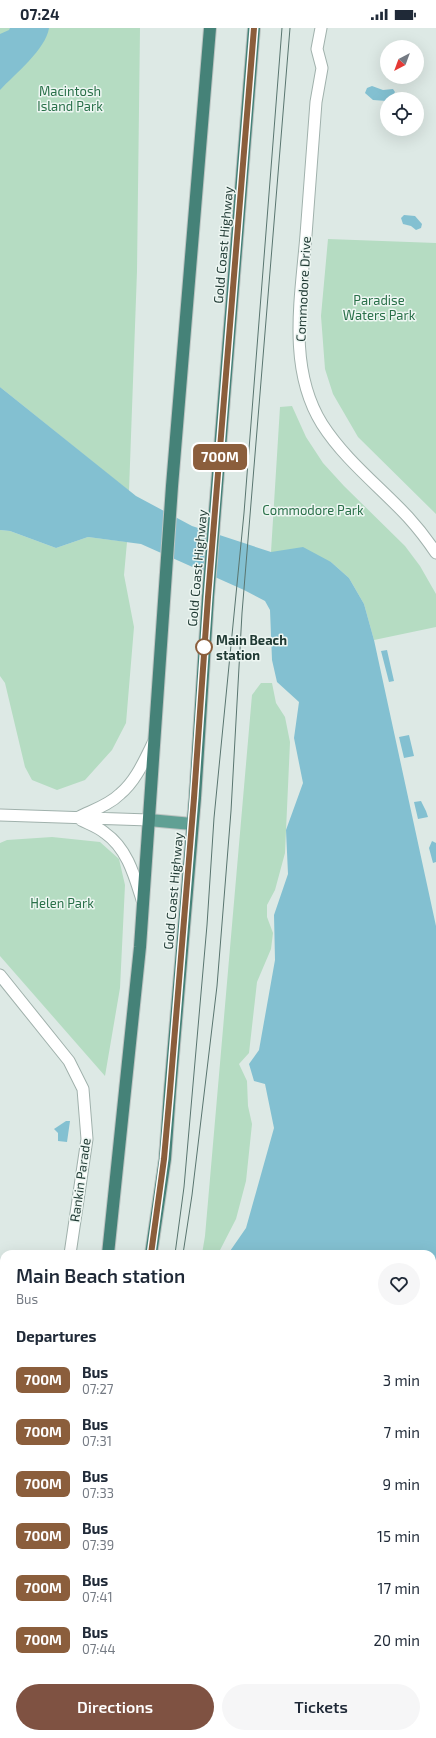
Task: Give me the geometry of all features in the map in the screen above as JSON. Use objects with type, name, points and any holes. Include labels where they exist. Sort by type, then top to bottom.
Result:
[{"type":"highway","points":[[108,1250],[140,947],[172,486],[210,28]]},
{"type":"highway","name":"Gold Coast Highway","points":[[152,1250],[164,1159],[192,824],[208,597],[254,28]]},
{"type":"main road","points":[[149,820],[192,824]]},
{"type":"street","name":"Commodore Drive","points":[[321,28],[317,49],[322,68],[316,102],[299,329],[304,376],[310,398],[322,423],[338,446],[355,465],[409,518],[436,553]]},
{"type":"street","points":[[76,818],[106,805],[121,794],[136,774],[155,741]]},
{"type":"street","points":[[0,815],[149,820]]},
{"type":"street","points":[[76,818],[105,832],[118,846],[130,866],[143,905]]},
{"type":"street","name":"Rankin Parade","points":[[0,975],[69,1061],[83,1089],[87,1140],[71,1250]]},
{"type":"green space","name":"Macintosh Island Park","points":[[0,28],[140,28],[137,271],[129,491],[0,387]]},
{"type":"green space","name":"Paradise Waters Park","points":[[328,239],[436,243],[436,514],[358,437],[333,394],[325,369],[321,316]]},
{"type":"green space","name":"Commodore Park","points":[[292,406],[306,437],[323,463],[344,486],[405,546],[420,566],[436,594],[436,627],[374,640],[364,604],[349,578],[331,562],[271,552],[280,407]]},
{"type":"green space","points":[[0,530],[10,531],[56,548],[88,537],[127,542],[124,575],[134,627],[126,723],[112,750],[85,780],[57,790],[32,780],[25,767],[5,683],[0,676]]},
{"type":"green space","points":[[261,683],[272,683],[276,703],[285,717],[290,742],[285,853],[275,890],[267,905],[267,917],[273,933],[271,949],[257,982],[249,1053],[239,1064],[247,1081],[248,1106],[252,1124],[246,1181],[236,1219],[220,1250],[203,1250],[205,1236],[252,695]]},
{"type":"green space","name":"Helen Park","points":[[52,837],[100,842],[119,859],[125,885],[120,988],[105,1076],[0,956],[0,843],[7,840]]},
{"type":"water","points":[[10,28],[49,28],[47,36],[36,53],[0,90],[0,34],[9,30]]},
{"type":"water","points":[[372,86],[383,90],[393,89],[395,92],[380,92],[380,100],[373,100],[365,93],[367,88]]},
{"type":"water","points":[[404,215],[415,216],[422,224],[421,228],[416,230],[411,226],[403,224],[401,218]]},
{"type":"water","points":[[0,387],[136,496],[192,526],[271,552],[303,547],[331,562],[349,578],[364,604],[374,640],[436,926],[436,1250],[231,1250],[246,1228],[274,1128],[265,1084],[254,1081],[249,1064],[259,1050],[275,960],[274,915],[288,874],[286,830],[303,783],[294,738],[299,702],[277,682],[272,660],[270,610],[265,601],[244,590],[141,544],[88,537],[56,548],[10,531],[0,530]]},
{"type":"water","points":[[387,650],[394,681],[389,682],[381,651]]},
{"type":"water","points":[[409,735],[414,756],[404,758],[399,737]]},
{"type":"water","points":[[421,801],[428,817],[418,819],[414,802]]},
{"type":"water","points":[[432,841],[436,843],[436,862],[433,863],[429,848]]},
{"type":"water","points":[[66,1121],[70,1121],[67,1142],[58,1141],[58,1133],[54,1129]]},
{"type":"tram line","points":[[176,1250],[184,1187],[207,925],[214,818],[244,513],[282,28]]},
{"type":"tram line","points":[[184,1250],[192,1195],[217,986],[231,811],[242,613],[290,28]]},
{"type":"bus line","name":"700M","points":[[152,1250],[164,1159],[186,903],[208,597],[254,28]]},
{"type":"place","name":"Main Beach station","points":[[204,647]]}]
